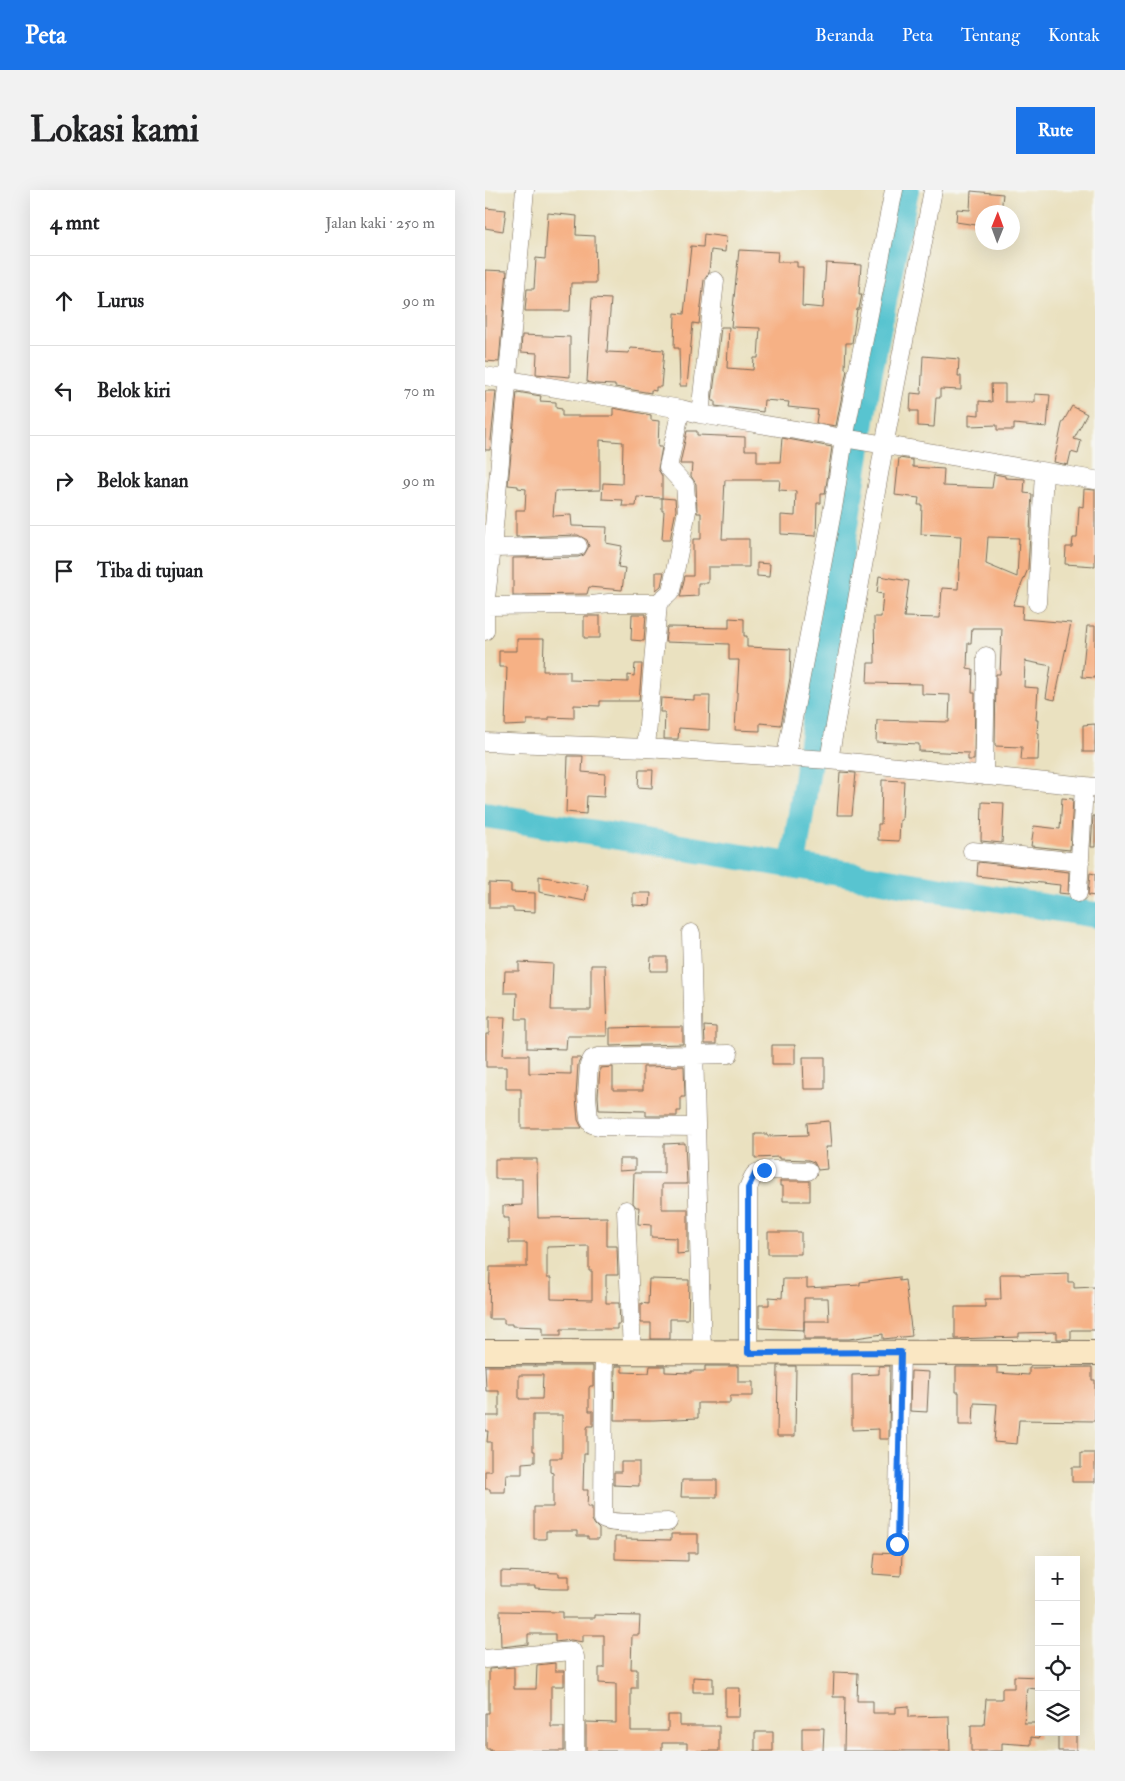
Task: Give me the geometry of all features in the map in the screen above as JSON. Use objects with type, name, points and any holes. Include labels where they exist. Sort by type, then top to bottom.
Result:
[{"type":"street","points":[[485,631],[485,606],[525,190]]},
{"type":"street","points":[[787,757],[845,439],[894,190]]},
{"type":"street","points":[[824,759],[879,445],[933,190]]},
{"type":"street","points":[[700,414],[715,282]]},
{"type":"street","points":[[485,376],[879,445],[1095,480]]},
{"type":"street","points":[[646,748],[658,603],[671,591],[687,511],[685,485],[668,467],[681,409]]},
{"type":"street","points":[[1037,603],[1044,472]]},
{"type":"street","points":[[492,548],[578,546]]},
{"type":"street","points":[[485,606],[658,603]]},
{"type":"street","points":[[983,776],[986,656]]},
{"type":"street","points":[[485,742],[646,748],[824,759],[1090,786],[1080,862],[1079,893]]},
{"type":"street","points":[[972,851],[1080,862]]},
{"type":"street","points":[[691,933],[703,1353]]},
{"type":"street","points":[[696,1126],[599,1126],[593,1124],[589,1119],[587,1096],[589,1065],[592,1060],[598,1057],[729,1054]]},
{"type":"street","points":[[748,1353],[748,1188],[755,1174],[764,1170],[808,1171]]},
{"type":"street","points":[[626,1210],[632,1352]]},
{"type":"street","points":[[485,1352],[1095,1353]]},
{"type":"street","points":[[604,1352],[603,1518],[607,1521],[617,1522],[668,1522]]},
{"type":"street","points":[[897,1544],[901,1352]]},
{"type":"street","points":[[485,1659],[572,1650],[575,1657],[575,1751]]},
{"type":"building","points":[[971,191],[1003,194],[1002,205],[975,205],[975,225],[956,222],[957,209],[970,210]]},
{"type":"building","points":[[485,208],[506,210],[503,231],[485,228]]},
{"type":"building","points":[[548,213],[577,216],[576,235],[595,236],[596,283],[571,283],[570,311],[525,311],[527,289],[534,289],[536,258],[545,259]]},
{"type":"building","points":[[704,234],[726,237],[725,252],[711,250],[709,273],[704,280],[699,324],[693,323],[687,386],[680,386],[679,348],[674,348],[675,313],[684,314],[691,246],[703,247]]},
{"type":"building","points":[[739,250],[778,252],[777,262],[797,262],[797,267],[803,267],[802,306],[823,308],[826,263],[861,265],[859,294],[862,294],[859,309],[857,309],[852,343],[846,343],[845,369],[847,370],[836,426],[816,423],[818,410],[788,407],[789,402],[764,400],[763,412],[715,406],[715,401],[712,401],[721,327],[729,327],[727,368],[753,370],[754,358],[758,358],[760,328],[731,327]]},
{"type":"building","points":[[485,270],[507,271],[499,362],[485,361]]},
{"type":"building","points":[[592,298],[611,299],[607,352],[629,353],[630,348],[664,350],[661,387],[656,387],[656,391],[651,390],[651,393],[615,387],[615,385],[587,382]]},
{"type":"building","points":[[522,335],[570,337],[570,377],[536,374],[537,353],[521,352]]},
{"type":"building","points":[[923,356],[959,359],[958,376],[961,376],[961,390],[940,389],[940,398],[936,398],[934,427],[918,426],[918,411],[910,411],[911,393],[921,394]]},
{"type":"building","points":[[991,384],[1005,384],[1005,402],[1035,402],[1035,394],[1050,395],[1047,427],[1014,424],[1014,430],[997,430],[997,425],[969,426],[969,414],[979,415],[979,401],[992,402]]},
{"type":"building","points":[[485,391],[496,391],[490,450],[485,450]]},
{"type":"building","points":[[517,392],[541,396],[540,401],[556,402],[556,408],[562,409],[562,416],[613,416],[613,408],[651,415],[651,420],[659,421],[658,447],[662,447],[658,469],[662,476],[662,498],[637,497],[636,506],[622,506],[623,500],[602,499],[603,483],[622,484],[623,442],[600,440],[600,490],[555,491],[553,516],[571,515],[572,526],[607,527],[606,543],[622,546],[618,567],[625,568],[622,590],[589,587],[587,594],[513,595],[513,558],[578,557],[584,555],[589,546],[587,540],[578,535],[516,537],[516,510],[525,510],[526,489],[508,485]]},
{"type":"building","points":[[1072,406],[1087,414],[1074,439],[1081,441],[1078,454],[1071,452],[1068,465],[1054,462],[1062,424]]},
{"type":"building","points":[[687,431],[697,431],[697,435],[745,437],[745,450],[757,450],[757,462],[780,462],[782,438],[832,447],[825,494],[821,494],[821,503],[817,503],[816,536],[781,534],[781,515],[795,516],[796,491],[779,490],[780,480],[725,480],[722,539],[749,539],[749,567],[708,567],[708,583],[698,583],[698,596],[680,597],[685,576],[693,576],[693,539],[701,539],[701,513],[697,513],[696,484],[691,476],[692,464],[680,464]]},
{"type":"building","points":[[899,458],[913,460],[913,467],[944,469],[943,486],[992,488],[994,474],[1005,476],[1005,478],[1025,479],[1024,493],[1032,494],[1028,569],[1013,605],[1023,606],[1022,619],[1071,623],[1055,700],[1046,698],[1051,666],[1025,661],[1024,687],[1038,688],[1036,720],[1038,720],[1037,733],[1039,733],[1038,760],[1021,760],[1022,747],[995,746],[996,674],[1000,674],[1002,628],[972,628],[971,643],[968,643],[967,668],[973,669],[972,693],[975,693],[974,760],[968,760],[968,753],[919,751],[919,744],[876,742],[877,720],[949,722],[950,695],[922,694],[922,684],[867,683],[868,663],[875,663],[874,617],[881,617],[883,594],[877,593],[879,576],[909,581],[904,617],[940,618],[942,588],[958,589],[961,536],[921,534],[922,505],[918,505],[919,498],[895,495]],"holes":[[[988,537],[1019,538],[1017,577],[986,564]]]},
{"type":"building","points":[[1084,489],[1095,490],[1095,566],[1065,564],[1066,547],[1072,547],[1073,538],[1077,538],[1079,506],[1083,507]]},
{"type":"building","points":[[662,498],[675,499],[676,510],[670,540],[662,540],[664,511],[662,511]]},
{"type":"building","points":[[757,563],[770,564],[769,577],[757,576]]},
{"type":"building","points":[[656,572],[664,572],[661,586],[656,590]]},
{"type":"building","points":[[632,614],[646,614],[644,641],[631,640]]},
{"type":"building","points":[[584,616],[600,616],[600,638],[584,638]]},
{"type":"building","points":[[729,618],[744,619],[744,636],[747,636],[747,647],[791,649],[790,678],[781,725],[760,723],[760,731],[735,730],[739,660],[729,660],[729,644],[665,642],[667,627],[729,628]]},
{"type":"building","points":[[1087,626],[1095,626],[1095,678],[1082,677]]},
{"type":"building","points":[[517,639],[544,639],[543,671],[570,671],[570,680],[628,682],[628,675],[634,676],[635,664],[642,664],[639,701],[600,701],[600,706],[574,705],[574,718],[549,717],[549,720],[527,720],[527,725],[505,726],[507,667],[499,667],[499,651],[517,651]]},
{"type":"building","points":[[694,696],[710,696],[709,730],[679,728],[678,739],[664,739],[665,712],[660,712],[661,698],[694,700]]},
{"type":"building","points":[[1095,724],[1095,752],[1083,752],[1083,725]]},
{"type":"building","points":[[568,756],[583,756],[582,772],[605,774],[604,797],[587,796],[586,814],[566,812]]},
{"type":"building","points":[[639,770],[653,770],[652,788],[638,787]]},
{"type":"building","points":[[840,772],[856,773],[852,815],[837,815]]},
{"type":"building","points":[[882,780],[904,781],[899,841],[878,840],[878,824],[881,824]]},
{"type":"building","points":[[1062,798],[1073,799],[1070,850],[1031,846],[1034,826],[1060,829]]},
{"type":"building","points":[[982,802],[1004,803],[1002,843],[981,841]]},
{"type":"building","points":[[1093,816],[1095,816],[1095,847],[1091,847]]},
{"type":"building","points":[[978,862],[1069,872],[1068,894],[1059,893],[1060,885],[977,876]]},
{"type":"building","points":[[1090,873],[1095,874],[1095,896],[1088,895]]},
{"type":"building","points":[[539,876],[588,885],[585,901],[539,892]]},
{"type":"building","points":[[489,883],[511,884],[511,892],[535,893],[535,912],[513,911],[513,908],[489,908]]},
{"type":"building","points":[[633,893],[651,893],[650,906],[633,905]]},
{"type":"building","points":[[651,957],[667,957],[667,971],[650,971]]},
{"type":"building","points":[[519,962],[553,964],[551,1010],[591,1010],[591,965],[605,965],[607,1036],[567,1036],[566,1049],[527,1048],[527,1019],[516,1019],[517,993],[504,993],[505,971],[519,971]]},
{"type":"building","points":[[489,1017],[505,1017],[503,1055],[529,1055],[529,1073],[571,1074],[571,1058],[581,1058],[578,1064],[576,1097],[578,1120],[582,1128],[521,1128],[521,1089],[506,1089],[506,1067],[486,1067],[486,1034],[489,1034]]},
{"type":"building","points":[[704,1026],[716,1027],[716,1044],[705,1044]]},
{"type":"building","points":[[683,1027],[683,1044],[610,1046],[610,1028]]},
{"type":"building","points":[[772,1045],[795,1045],[795,1064],[772,1064]]},
{"type":"building","points":[[803,1057],[825,1057],[825,1089],[804,1089]]},
{"type":"building","points":[[684,1066],[685,1097],[681,1097],[681,1111],[677,1111],[677,1116],[646,1116],[646,1111],[599,1110],[600,1068],[613,1067],[613,1090],[643,1090],[643,1067]]},
{"type":"building","points":[[829,1121],[831,1147],[825,1147],[827,1169],[818,1170],[814,1162],[808,1160],[779,1159],[779,1157],[755,1158],[755,1134],[767,1134],[767,1136],[808,1135],[807,1123]]},
{"type":"building","points":[[685,1143],[687,1184],[662,1184],[662,1209],[688,1209],[688,1253],[677,1254],[677,1238],[651,1237],[651,1225],[638,1224],[639,1207],[636,1207],[633,1203],[634,1173],[664,1173],[664,1144]]},
{"type":"building","points":[[495,1159],[537,1159],[538,1218],[607,1217],[607,1246],[617,1246],[618,1275],[606,1275],[606,1303],[619,1303],[620,1324],[617,1324],[617,1329],[561,1329],[561,1335],[543,1335],[543,1327],[512,1326],[512,1324],[504,1324],[504,1319],[489,1319],[490,1267],[527,1267],[527,1243],[509,1243],[509,1218],[503,1218],[503,1206],[522,1205],[522,1179],[495,1179]],"holes":[[[589,1246],[589,1271],[592,1271],[592,1300],[551,1299],[551,1278],[547,1278],[547,1247]]]},
{"type":"building","points":[[619,1159],[635,1159],[635,1170],[619,1171]]},
{"type":"building","points":[[780,1181],[810,1181],[810,1201],[783,1201],[783,1186],[780,1186]]},
{"type":"building","points":[[768,1232],[801,1232],[801,1254],[768,1254]]},
{"type":"building","points":[[1068,1273],[1068,1282],[1074,1282],[1074,1288],[1095,1287],[1095,1330],[1071,1330],[1071,1339],[1057,1339],[1057,1332],[1019,1333],[1019,1337],[955,1339],[955,1307],[985,1307],[985,1299],[1001,1299],[1000,1274]]},
{"type":"building","points":[[899,1277],[899,1281],[905,1280],[912,1336],[883,1339],[883,1334],[849,1339],[804,1339],[804,1330],[759,1328],[759,1305],[769,1305],[769,1297],[782,1298],[783,1279],[807,1279],[807,1288],[860,1285],[860,1282]],"holes":[[[804,1298],[828,1298],[829,1321],[804,1321]]]},
{"type":"building","points":[[649,1279],[689,1280],[688,1319],[670,1319],[670,1339],[651,1339],[651,1323],[641,1323],[641,1303],[648,1304]]},
{"type":"building","points":[[485,1366],[593,1366],[593,1386],[589,1388],[589,1411],[593,1411],[593,1426],[588,1426],[587,1428],[587,1454],[584,1454],[583,1490],[588,1490],[587,1507],[592,1507],[592,1520],[599,1529],[599,1539],[577,1536],[577,1531],[546,1531],[546,1539],[534,1539],[534,1507],[553,1507],[553,1473],[550,1472],[550,1458],[562,1458],[562,1415],[533,1415],[533,1451],[535,1451],[535,1462],[522,1463],[522,1474],[506,1474],[505,1492],[490,1492],[490,1489],[485,1489],[485,1471],[491,1471],[491,1442],[487,1442],[488,1431],[485,1431],[485,1416],[499,1416],[499,1391],[486,1391]],"holes":[[[519,1375],[543,1375],[542,1399],[519,1399]]]},
{"type":"building","points":[[615,1366],[622,1366],[622,1372],[649,1373],[650,1366],[665,1366],[665,1372],[691,1373],[691,1371],[705,1371],[705,1366],[738,1366],[738,1382],[753,1382],[753,1396],[730,1396],[730,1403],[698,1403],[698,1418],[614,1420]]},
{"type":"building","points":[[778,1366],[796,1366],[795,1436],[777,1436]]},
{"type":"building","points":[[879,1366],[890,1366],[889,1439],[879,1439],[879,1429],[852,1430],[852,1375],[879,1374]]},
{"type":"building","points":[[956,1367],[997,1367],[997,1373],[1029,1375],[1029,1368],[1092,1367],[1092,1380],[1095,1380],[1095,1421],[1019,1420],[1017,1444],[994,1442],[997,1404],[974,1403],[973,1425],[959,1425],[959,1392],[956,1392]]},
{"type":"building","points":[[911,1371],[929,1372],[927,1412],[910,1411]]},
{"type":"building","points":[[1081,1453],[1095,1453],[1095,1482],[1072,1482],[1072,1467],[1081,1467]]},
{"type":"building","points":[[621,1462],[639,1462],[639,1486],[614,1485],[614,1472],[621,1472]]},
{"type":"building","points":[[682,1480],[717,1480],[717,1497],[681,1497]]},
{"type":"building","points":[[671,1534],[698,1534],[698,1553],[688,1553],[688,1561],[615,1559],[615,1537],[671,1540]]},
{"type":"building","points":[[875,1553],[902,1554],[901,1576],[873,1574]]},
{"type":"building","points":[[501,1571],[559,1573],[559,1576],[569,1576],[569,1589],[501,1586]]},
{"type":"building","points":[[500,1611],[562,1612],[562,1618],[595,1618],[595,1615],[640,1616],[639,1635],[632,1635],[631,1669],[637,1669],[637,1688],[631,1688],[631,1731],[668,1731],[668,1715],[680,1715],[680,1726],[719,1726],[719,1751],[687,1751],[687,1743],[662,1743],[662,1751],[586,1751],[586,1722],[616,1723],[616,1684],[599,1683],[599,1668],[604,1668],[604,1635],[583,1635],[583,1642],[571,1640],[555,1642],[555,1634],[528,1634],[528,1644],[501,1647]]},
{"type":"building","points":[[555,1663],[555,1671],[564,1671],[564,1686],[551,1686],[551,1727],[564,1727],[564,1751],[490,1751],[490,1749],[486,1749],[486,1713],[489,1713],[489,1669],[514,1667],[514,1689],[536,1689],[537,1665]]},
{"type":"building","points":[[834,1672],[858,1673],[857,1701],[873,1701],[873,1713],[896,1713],[896,1707],[909,1706],[909,1717],[949,1716],[950,1751],[844,1751],[845,1697],[833,1697]]},
{"type":"building","points":[[1014,1676],[1035,1677],[1035,1689],[1027,1688],[1024,1723],[1035,1723],[1035,1736],[1039,1736],[1039,1738],[1031,1737],[1031,1745],[1002,1743],[1002,1751],[971,1751],[971,1725],[984,1725],[986,1699],[1002,1699],[1002,1688],[1014,1688]]},
{"type":"building","points":[[693,1677],[713,1678],[713,1692],[693,1692]]},
{"type":"building","points":[[725,1688],[740,1688],[739,1717],[725,1717]]},
{"type":"building","points":[[802,1728],[824,1728],[823,1751],[802,1751]]},
{"type":"building","points":[[755,1732],[773,1732],[773,1751],[755,1751]]},
{"type":"building","points":[[1058,1736],[1076,1736],[1076,1751],[1058,1751]]},
{"type":"waterway","points":[[793,865],[869,376],[906,190]]},
{"type":"waterway","points":[[485,815],[1095,915]]},
{"type":"route","points":[[764,1170],[755,1174],[748,1188],[748,1353],[901,1352],[897,1544]]}]
